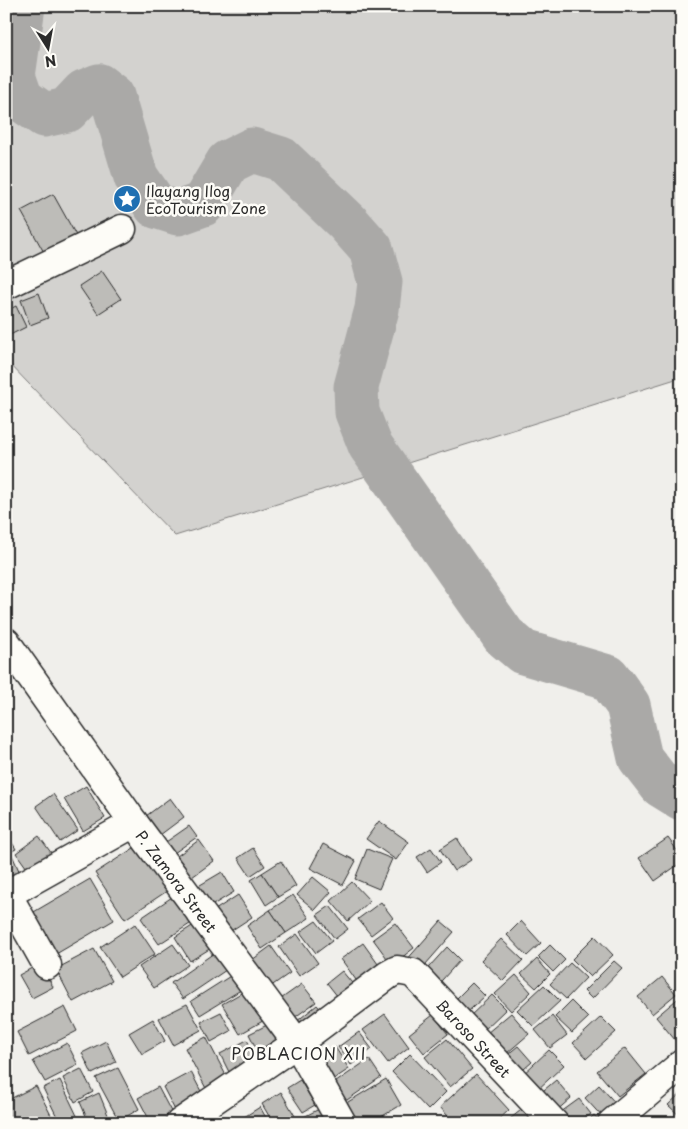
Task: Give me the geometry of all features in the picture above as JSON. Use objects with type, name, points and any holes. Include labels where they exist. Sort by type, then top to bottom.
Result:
[{"type":"street","points":[[6,285],[122,229]]},
{"type":"street","name":"P. Zamora Street","points":[[6,642],[134,823],[298,1043],[342,1123]]},
{"type":"street","points":[[47,965],[6,895],[134,823]]},
{"type":"street","name":"Baroso Street","points":[[298,1043],[388,975],[397,970],[414,973],[554,1123]]},
{"type":"street","points":[[180,1123],[298,1043]]},
{"type":"street","points":[[612,1123],[682,1064]]},
{"type":"shaded area","points":[[6,6],[682,6],[682,377],[175,536],[6,360]]},
{"type":"building","points":[[53,194],[78,239],[46,256],[21,211]]},
{"type":"building","points":[[102,271],[121,299],[98,314],[79,286]]},
{"type":"building","points":[[39,293],[48,318],[30,325],[21,300]]},
{"type":"building","points":[[16,306],[26,327],[6,337],[6,311]]},
{"type":"building","points":[[86,786],[105,818],[83,831],[64,799]]},
{"type":"building","points":[[53,794],[78,830],[60,842],[36,806]]},
{"type":"building","points":[[170,798],[184,817],[160,835],[146,816]]},
{"type":"building","points":[[379,821],[409,842],[396,860],[366,839]]},
{"type":"building","points":[[189,826],[197,837],[174,853],[166,842]]},
{"type":"building","points":[[6,833],[16,849],[6,854]]},
{"type":"building","points":[[39,836],[57,861],[34,878],[16,853]]},
{"type":"building","points":[[457,838],[471,860],[454,871],[440,849]]},
{"type":"building","points":[[668,838],[682,857],[682,862],[655,881],[639,858]]},
{"type":"building","points":[[199,840],[214,861],[192,877],[177,856]]},
{"type":"building","points":[[323,844],[356,861],[343,885],[310,868]]},
{"type":"building","points":[[137,846],[167,891],[125,919],[95,873]]},
{"type":"building","points":[[253,848],[265,866],[250,876],[238,858]]},
{"type":"building","points":[[431,848],[441,862],[427,872],[417,857]]},
{"type":"building","points":[[367,849],[392,859],[379,889],[355,879]]},
{"type":"building","points":[[12,855],[25,884],[6,892],[6,858]]},
{"type":"building","points":[[281,861],[296,886],[278,897],[262,873]]},
{"type":"building","points":[[222,872],[234,892],[208,908],[195,888]]},
{"type":"building","points":[[262,873],[278,897],[266,905],[251,880]]},
{"type":"building","points":[[313,877],[331,892],[315,910],[297,895]]},
{"type":"building","points":[[90,879],[114,920],[56,954],[32,913]]},
{"type":"building","points":[[352,882],[370,901],[348,921],[331,901]]},
{"type":"building","points":[[178,893],[196,920],[159,944],[141,918]]},
{"type":"building","points":[[238,895],[252,917],[226,934],[212,912]]},
{"type":"building","points":[[293,895],[309,918],[286,933],[270,910]]},
{"type":"building","points":[[381,902],[393,918],[371,935],[358,919]]},
{"type":"building","points":[[330,906],[348,929],[335,939],[317,915]]},
{"type":"building","points":[[270,910],[286,933],[262,949],[247,926]]},
{"type":"building","points":[[200,921],[216,945],[190,961],[175,937]]},
{"type":"building","points":[[316,921],[332,941],[316,953],[300,932]]},
{"type":"building","points":[[441,921],[454,932],[418,973],[405,962]]},
{"type":"building","points":[[521,921],[541,943],[527,956],[507,935]]},
{"type":"building","points":[[395,923],[414,948],[392,965],[373,939]]},
{"type":"building","points":[[135,924],[155,954],[120,977],[100,947]]},
{"type":"building","points":[[297,934],[318,963],[299,976],[279,947]]},
{"type":"building","points":[[595,936],[613,955],[590,977],[572,959]]},
{"type":"building","points":[[501,939],[523,960],[503,981],[481,960]]},
{"type":"building","points":[[363,943],[388,978],[366,994],[341,959]]},
{"type":"building","points":[[173,944],[188,965],[154,988],[139,967]]},
{"type":"building","points":[[550,945],[565,960],[553,972],[538,957]]},
{"type":"building","points":[[271,946],[290,973],[267,989],[248,963]]},
{"type":"building","points":[[447,947],[460,960],[434,989],[420,977]]},
{"type":"building","points":[[94,949],[112,981],[73,1002],[56,969]]},
{"type":"building","points":[[217,951],[229,968],[183,999],[171,983]]},
{"type":"building","points":[[537,959],[550,974],[536,988],[521,974]]},
{"type":"building","points":[[614,961],[622,968],[592,999],[584,991]]},
{"type":"building","points":[[41,963],[53,987],[32,998],[19,975]]},
{"type":"building","points":[[570,963],[586,978],[566,999],[550,984]]},
{"type":"building","points":[[342,971],[361,994],[345,1006],[327,983]]},
{"type":"building","points":[[235,973],[244,988],[200,1015],[191,1001]]},
{"type":"building","points":[[516,975],[531,992],[511,1011],[495,994]]},
{"type":"building","points":[[662,977],[676,994],[652,1014],[638,997]]},
{"type":"building","points":[[472,983],[485,996],[460,1019],[448,1007]]},
{"type":"building","points":[[302,984],[316,1002],[291,1020],[278,1001]]},
{"type":"building","points":[[544,985],[560,1001],[533,1026],[517,1010]]},
{"type":"building","points":[[250,988],[268,1018],[240,1034],[222,1004]]},
{"type":"building","points":[[492,995],[506,1009],[482,1032],[468,1018]]},
{"type":"building","points":[[682,995],[682,1044],[680,1046],[656,1017]]},
{"type":"building","points":[[571,1001],[588,1018],[572,1033],[555,1017]]},
{"type":"building","points":[[187,1004],[201,1030],[173,1045],[159,1018]]},
{"type":"building","points":[[317,1005],[330,1020],[291,1026]]},
{"type":"building","points":[[65,1007],[77,1031],[29,1056],[17,1032]]},
{"type":"building","points":[[221,1012],[231,1031],[211,1042],[201,1022]]},
{"type":"building","points":[[511,1013],[529,1034],[499,1060],[481,1038]]},
{"type":"building","points":[[385,1014],[409,1047],[388,1063],[363,1030]]},
{"type":"building","points":[[433,1015],[448,1034],[424,1053],[409,1034]]},
{"type":"building","points":[[552,1016],[567,1035],[550,1048],[535,1030]]},
{"type":"building","points":[[601,1017],[616,1032],[587,1058],[573,1043]]},
{"type":"building","points":[[153,1019],[165,1041],[142,1054],[129,1033]]},
{"type":"building","points":[[273,1022],[287,1052],[264,1064],[249,1034]]},
{"type":"building","points":[[359,1032],[372,1049],[351,1065],[338,1047]]},
{"type":"building","points":[[206,1037],[232,1087],[211,1098],[185,1048]]},
{"type":"building","points":[[447,1039],[472,1069],[450,1087],[425,1057]]},
{"type":"building","points":[[247,1040],[262,1068],[234,1082],[220,1054]]},
{"type":"building","points":[[106,1041],[116,1062],[92,1074],[82,1053]]},
{"type":"building","points":[[67,1043],[78,1065],[45,1082],[33,1061]]},
{"type":"building","points":[[518,1046],[532,1062],[516,1076],[501,1060]]},
{"type":"building","points":[[335,1047],[349,1069],[328,1083],[313,1062]]},
{"type":"building","points":[[625,1048],[646,1074],[618,1096],[597,1071]]},
{"type":"building","points":[[549,1050],[564,1065],[535,1092],[520,1077]]},
{"type":"building","points":[[410,1054],[446,1092],[428,1110],[392,1072]]},
{"type":"building","points":[[369,1059],[381,1077],[341,1104],[329,1087]]},
{"type":"building","points":[[118,1068],[139,1109],[119,1121],[96,1078]]},
{"type":"building","points":[[81,1069],[93,1092],[75,1102],[63,1078]]},
{"type":"building","points":[[191,1072],[207,1103],[179,1118],[163,1087]]},
{"type":"building","points":[[476,1074],[509,1110],[495,1123],[454,1123],[440,1107]]},
{"type":"building","points":[[386,1079],[401,1105],[371,1123],[347,1123],[338,1108]]},
{"type":"building","points":[[60,1080],[80,1122],[78,1123],[60,1123],[43,1088]]},
{"type":"building","points":[[300,1080],[315,1105],[303,1112],[287,1088]]},
{"type":"building","points":[[556,1080],[571,1098],[554,1113],[538,1095]]},
{"type":"building","points":[[599,1085],[620,1108],[606,1121],[585,1098]]},
{"type":"building","points":[[36,1086],[55,1123],[12,1123],[6,1112],[6,1101]]},
{"type":"building","points":[[158,1087],[176,1121],[173,1123],[151,1123],[138,1098]]},
{"type":"building","points":[[281,1092],[295,1116],[283,1123],[273,1123],[262,1104]]},
{"type":"building","points":[[682,1092],[682,1118],[668,1105]]},
{"type":"building","points":[[99,1093],[108,1115],[89,1123],[80,1102]]},
{"type":"building","points":[[579,1099],[591,1114],[580,1123],[564,1123],[557,1115]]},
{"type":"building","points":[[526,1106],[537,1119],[532,1123],[505,1123]]},
{"type":"building","points":[[260,1107],[269,1123],[243,1123],[241,1119]]},
{"type":"building","points":[[321,1108],[329,1123],[292,1123]]},
{"type":"building","points":[[594,1115],[601,1123],[586,1123]]},
{"type":"waterway","points":[[23,6],[13,76],[21,99],[44,115],[67,110],[84,92],[99,86],[112,96],[136,177],[156,206],[178,213],[203,204],[228,162],[252,150],[281,159],[347,222],[371,249],[380,282],[377,309],[356,387],[357,412],[370,445],[504,636],[523,652],[608,677],[628,705],[640,758],[661,785],[682,798]]},
{"type":"place","name":"Ilayang Ilog EcoTourism Zone","points":[[127,199]]},
{"type":"district","name":"POBLACION XII","points":[[299,1053]]}]
